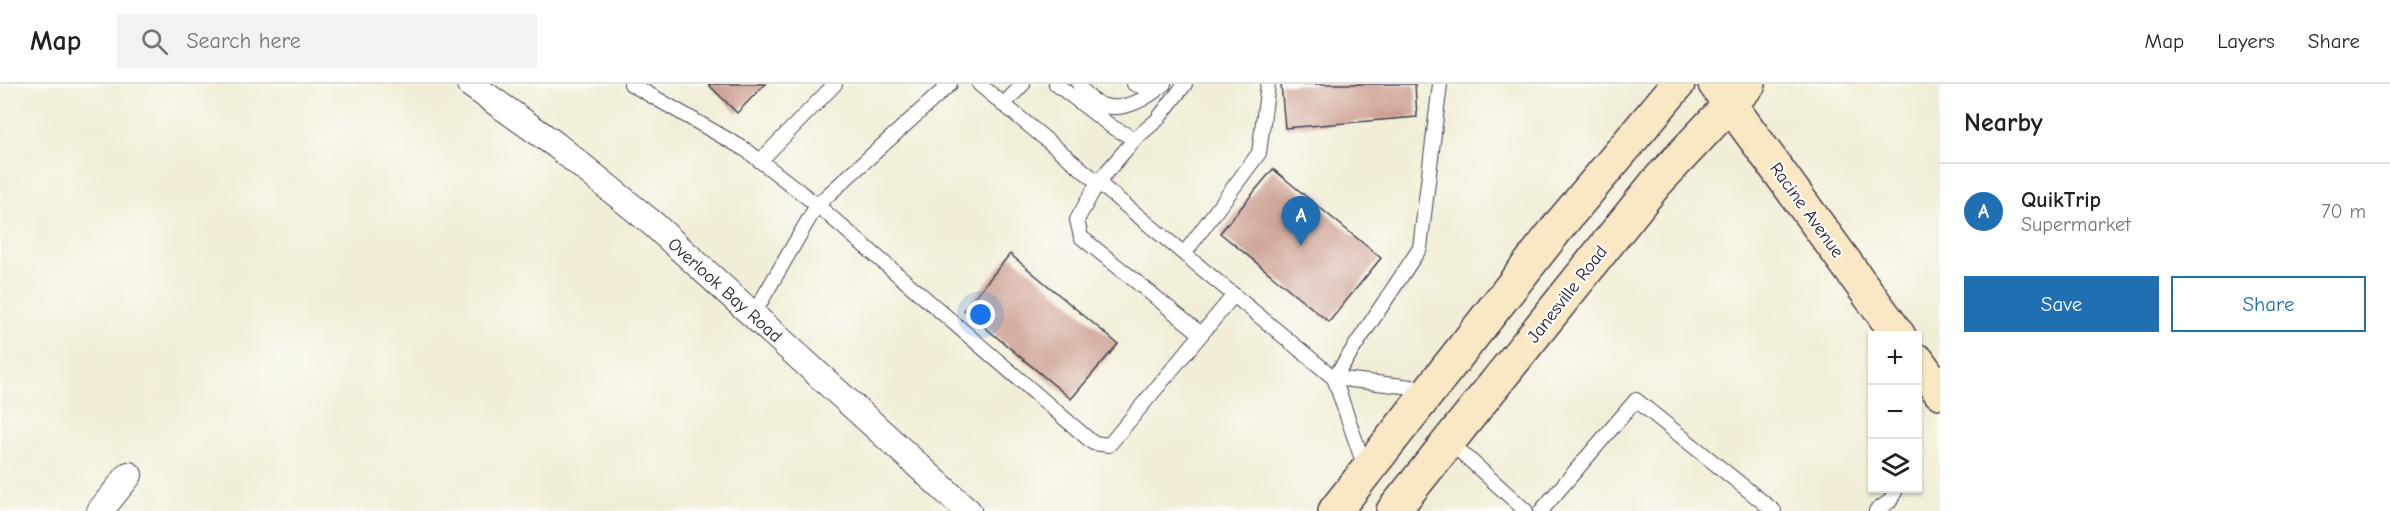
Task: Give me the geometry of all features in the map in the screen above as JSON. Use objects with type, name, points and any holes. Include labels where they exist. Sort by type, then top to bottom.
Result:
[{"type":"main road","points":[[1335,511],[1367,474],[1429,389],[1563,221],[1678,84]]},
{"type":"main road","name":"Racine Avenue","points":[[1731,91],[1896,331]]},
{"type":"main road","name":"Janesville Road","points":[[1393,511],[1731,91]]},
{"type":"main road","points":[[1922,368],[1940,392]]},
{"type":"street","name":"Overlook Bay Road","points":[[470,84],[565,152],[652,223],[968,511]]},
{"type":"street","points":[[100,511],[129,475]]},
{"type":"lane","points":[[631,84],[760,161],[817,205],[1093,443],[1109,445],[1234,295]]},
{"type":"lane","points":[[760,161],[835,84]]},
{"type":"lane","points":[[753,315],[817,205],[950,84]]},
{"type":"lane","points":[[979,84],[1334,378],[1367,474]]},
{"type":"lane","points":[[1003,105],[1023,84]]},
{"type":"lane","points":[[1056,84],[1112,127],[1135,139]]},
{"type":"lane","points":[[1080,84],[1087,97],[1106,107],[1128,106],[1148,98],[1164,84]]},
{"type":"lane","points":[[1134,84],[1152,84]]},
{"type":"lane","points":[[1185,84],[1157,120],[1135,139],[1098,182],[1077,220],[1081,237],[1202,334]]},
{"type":"lane","points":[[1184,254],[1259,153],[1268,84]]},
{"type":"lane","points":[[1334,378],[1420,248],[1440,84]]},
{"type":"lane","points":[[1334,378],[1429,389]]},
{"type":"lane","points":[[1541,511],[1636,400],[1774,511]]},
{"type":"lane","points":[[1450,442],[1526,511]]},
{"type":"lane","points":[[1876,511],[1890,501],[1895,493]]},
{"type":"building","points":[[708,84],[765,84],[737,113]]},
{"type":"building","points":[[1281,84],[1415,84],[1417,117],[1285,128]]},
{"type":"building","points":[[1273,169],[1381,258],[1329,322],[1220,233]]},
{"type":"building","points":[[1010,254],[1118,344],[1071,399],[964,310]]},
{"type":"place","name":"QuikTrip","points":[[1301,246]]}]
